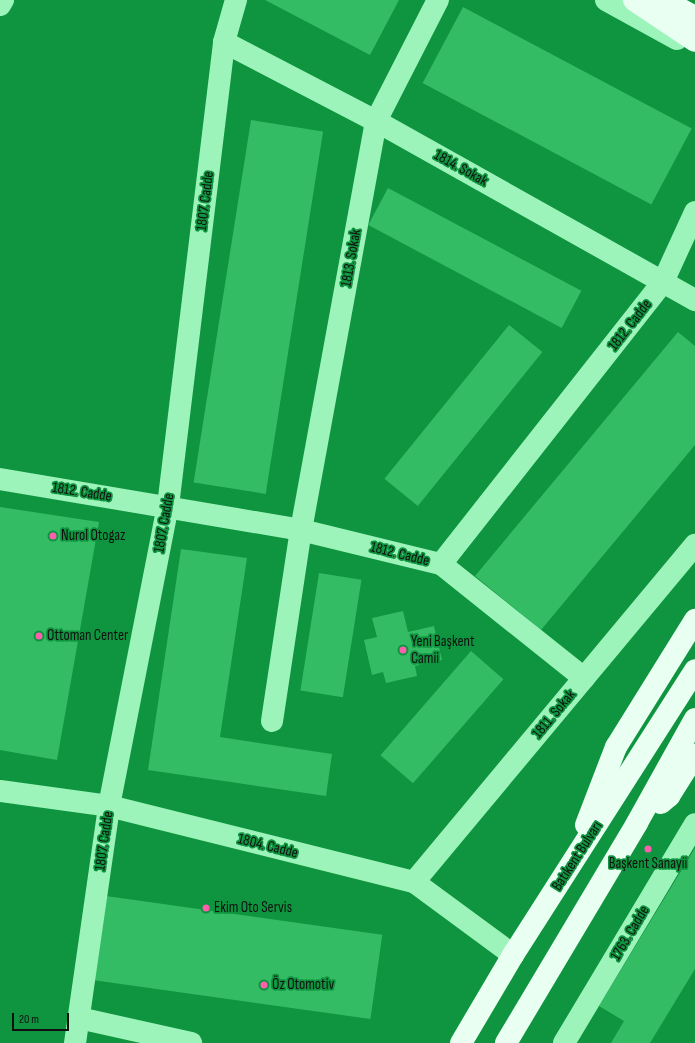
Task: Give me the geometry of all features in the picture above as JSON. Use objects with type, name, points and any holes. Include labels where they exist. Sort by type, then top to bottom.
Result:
[{"type":"main road","points":[[634,0],[695,41]]},
{"type":"main road","points":[[664,0],[690,14]]},
{"type":"main road","points":[[571,866],[616,747],[695,620]]},
{"type":"main road","name":"Batıkent Bulvarı","points":[[461,1043],[513,955],[695,670]]},
{"type":"main road","points":[[506,1043],[637,823],[695,719]]},
{"type":"main road","points":[[637,823],[669,796],[695,755]]},
{"type":"street","points":[[0,5],[3,0]]},
{"type":"street","name":"1807. Cadde","points":[[75,1043],[110,806],[168,506],[224,42],[236,0]]},
{"type":"street","name":"1813. Sokak","points":[[272,721],[301,530],[376,121],[438,0]]},
{"type":"street","points":[[606,0],[695,49]]},
{"type":"street","name":"1814. Sokak","points":[[224,42],[376,121],[695,300]]},
{"type":"street","name":"1812. Cadde","points":[[0,479],[168,506],[301,530],[441,564],[663,282],[695,212]]},
{"type":"street","name":"1811. Sokak","points":[[414,882],[695,545]]},
{"type":"street","points":[[441,564],[584,678]]},
{"type":"street","name":"1804. Cadde","points":[[0,791],[110,806],[414,882],[513,955]]},
{"type":"street","name":"1763. Cadde","points":[[564,1043],[695,824]]},
{"type":"street","points":[[79,1018],[191,1043]]},
{"type":"building","points":[[265,0],[399,0],[370,55]]},
{"type":"building","points":[[463,7],[692,129],[651,205],[423,83]]},
{"type":"building","points":[[251,120],[323,131],[266,494],[194,482]]},
{"type":"building","points":[[388,188],[581,291],[562,328],[368,225]]},
{"type":"building","points":[[509,325],[542,352],[418,506],[384,479]]},
{"type":"building","points":[[678,332],[695,346],[695,445],[541,630],[475,576]]},
{"type":"building","name":"Ottoman Center","points":[[0,507],[99,522],[57,760],[0,750]]},
{"type":"building","points":[[181,549],[247,558],[220,737],[332,754],[326,796],[148,770]]},
{"type":"building","points":[[319,573],[361,580],[343,697],[300,691]]},
{"type":"building","name":"Yeni Başkent Camii","points":[[403,611],[408,632],[434,626],[442,660],[415,666],[417,676],[386,683],[383,672],[372,675],[364,640],[377,637],[372,618]]},
{"type":"building","points":[[471,651],[503,679],[413,783],[380,755]]},
{"type":"building","points":[[695,848],[695,969],[650,1043],[611,1043],[624,1021],[599,1006]]},
{"type":"building","points":[[106,896],[382,935],[370,1019],[94,980]]},
{"type":"place","name":"Nurol Otogaz","points":[[53,536]]},
{"type":"place","name":"Ottoman Center","points":[[39,636]]},
{"type":"place","name":"Yeni Başkent Camii","points":[[403,650]]},
{"type":"place","name":"Başkent Sanayii","points":[[648,849]]},
{"type":"place","name":"Ekim Oto Servis","points":[[206,908]]},
{"type":"place","name":"Öz Otomotiv","points":[[264,985]]}]
